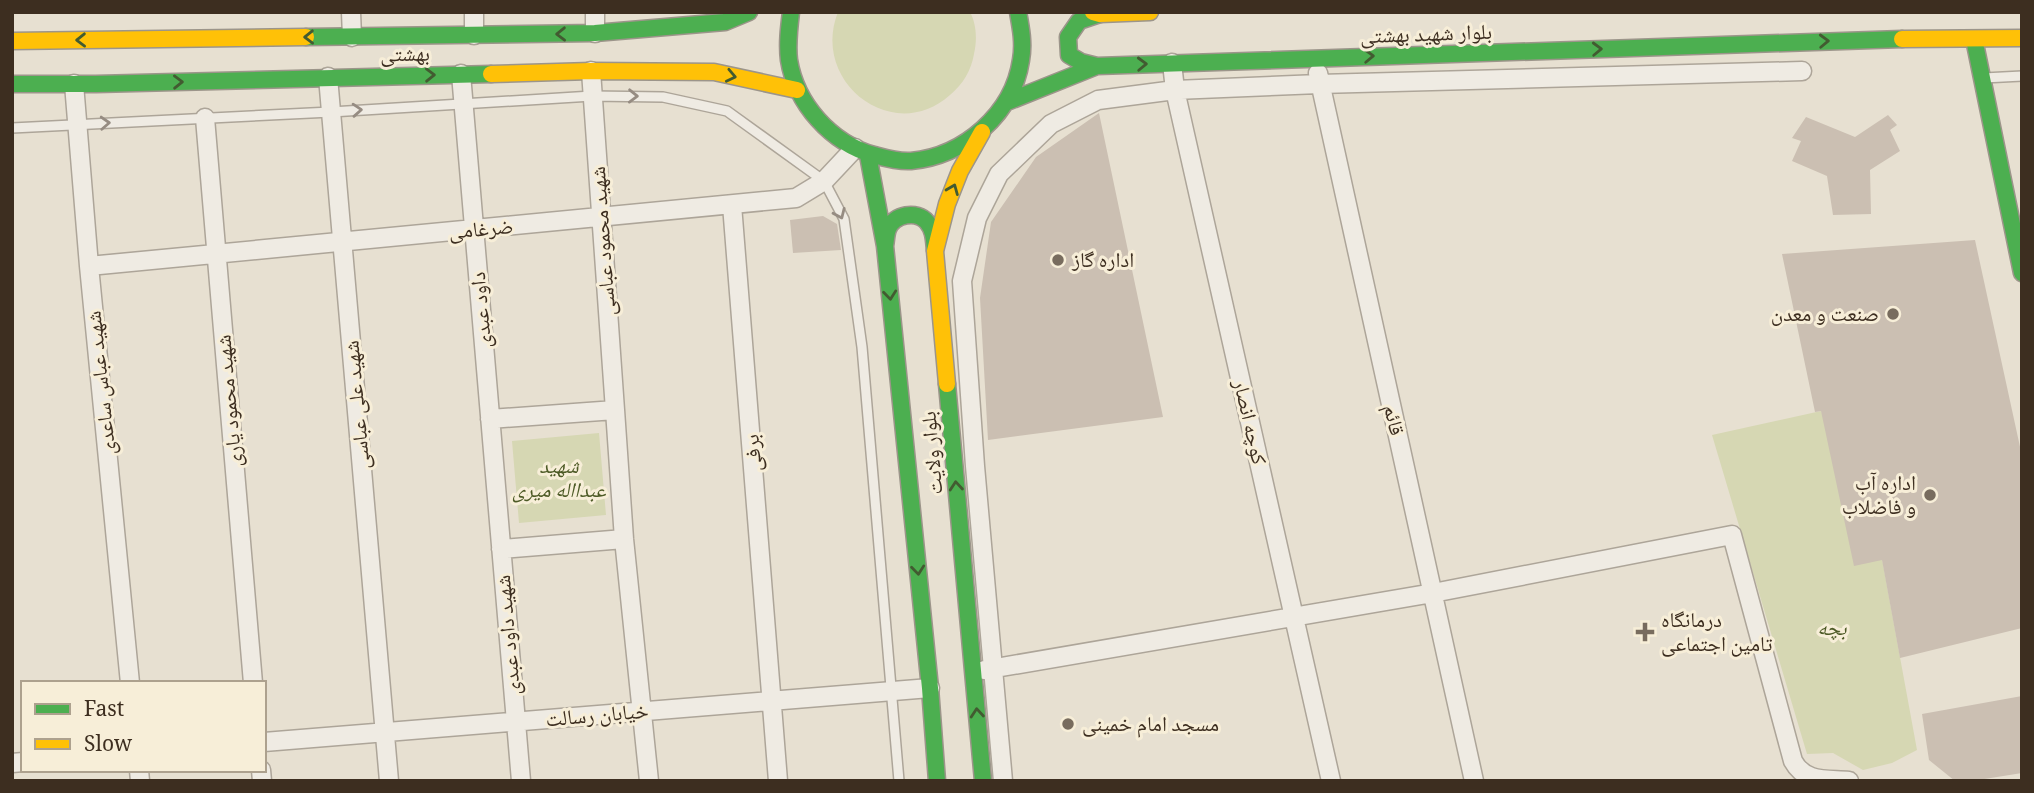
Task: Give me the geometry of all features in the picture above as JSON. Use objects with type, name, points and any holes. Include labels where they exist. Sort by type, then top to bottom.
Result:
[{"type":"main road","name":"بهشتی","points":[[12,41],[595,33],[726,22],[749,12]]},
{"type":"main road","points":[[791,12],[787,41],[789,66],[797,90],[812,115],[832,136],[862,152],[908,161],[948,153],[982,132],[996,118],[1007,102],[1018,77],[1023,52],[1022,25],[1018,12]]},
{"type":"main road","points":[[1097,66],[1081,62],[1069,55],[1068,37],[1079,21],[1097,13],[1150,12]]},
{"type":"main road","points":[[1974,38],[2022,273]]},
{"type":"main road","name":"بلوار شهید بهشتی","points":[[1007,102],[1097,66],[1849,40],[2022,38]]},
{"type":"main road","name":"بهشتی","points":[[12,84],[591,71],[714,72],[797,90]]},
{"type":"main road","name":"بلوار ولایت","points":[[982,132],[960,171],[947,204],[935,251],[983,781]]},
{"type":"main road","name":"بلوار ولایت","points":[[862,152],[885,246],[937,781]]},
{"type":"main road","points":[[885,246],[888,228],[898,217],[913,214],[926,221],[933,233],[935,251]]},
{"type":"street","points":[[351,12],[352,37]]},
{"type":"street","points":[[474,12],[474,35]]},
{"type":"street","points":[[594,12],[595,33]]},
{"type":"street","name":"قائم","points":[[1315,58],[1474,781]]},
{"type":"street","name":"کوچه انصار","points":[[1171,63],[1331,781]]},
{"type":"street","name":"شهید محمود عباسی","points":[[591,71],[624,539]]},
{"type":"street","points":[[1003,781],[976,480],[962,281],[977,218],[999,174],[1051,124],[1098,100],[1175,90],[1802,71]]},
{"type":"street","name":"داود عبدی","points":[[461,74],[501,549]]},
{"type":"street","name":"شهید علی عباسی","points":[[328,77],[389,781]]},
{"type":"street","name":"شهید عباس ساعدی","points":[[74,84],[130,681]]},
{"type":"street","name":"شهید محمود یاری","points":[[205,118],[253,681]]},
{"type":"street","name":"ضرغامی","points":[[89,266],[796,198],[862,152]]},
{"type":"street","name":"برفی","points":[[732,205],[779,781]]},
{"type":"street","points":[[490,419],[615,410]]},
{"type":"street","points":[[973,672],[1433,593],[1732,535],[1794,761],[1799,770],[1810,778],[1849,781]]},
{"type":"street","points":[[501,549],[624,539],[649,781]]},
{"type":"street","name":"شهید داود عبدی","points":[[501,549],[521,781]]},
{"type":"street","name":"خیابان رسالت","points":[[266,742],[930,688]]},
{"type":"lane","points":[[1982,78],[2022,76]]},
{"type":"lane","points":[[12,128],[592,96],[663,97],[727,111],[824,181],[844,219],[862,347],[900,781]]},
{"type":"green space","points":[[838,12],[970,12],[976,38],[969,72],[955,91],[928,109],[905,113],[882,110],[862,99],[846,82],[836,62],[832,38]]},
{"type":"green space","name":"بچه","points":[[1821,411],[1882,559],[1917,750],[1892,763],[1863,770],[1833,753],[1807,754],[1712,435]]},
{"type":"green space","name":"شهید عبدااله میری","points":[[599,433],[606,515],[519,523],[512,441]]},
{"type":"building","name":"اداره گاز","points":[[1099,113],[1163,417],[988,440],[980,298],[991,222],[1036,157]]},
{"type":"building","points":[[1888,115],[1897,125],[1890,130],[1900,151],[1870,170],[1871,214],[1833,215],[1827,176],[1792,161],[1801,141],[1792,138],[1806,117],[1855,137]]},
{"type":"building","points":[[823,216],[837,224],[841,250],[793,253],[790,220]]},
{"type":"building","points":[[1975,240],[2022,456],[2022,628],[1900,658],[1882,560],[1854,566],[1821,411],[1815,412],[1782,254]]},
{"type":"building","points":[[2022,696],[2022,773],[1955,781],[1929,760],[1922,714]]},
{"type":"traffic: fast","points":[[306,37],[595,33],[725,22],[749,12]]},
{"type":"traffic: fast","points":[[791,12],[788,42],[793,76],[799,92],[818,119],[830,131],[858,149],[892,160],[906,161],[949,151],[983,129],[997,114],[1008,98],[1021,60],[1022,42],[1018,12]]},
{"type":"traffic: fast","points":[[1097,66],[1081,62],[1069,55],[1068,37],[1079,21],[1100,14]]},
{"type":"traffic: fast","points":[[1007,102],[1097,66],[1902,39]]},
{"type":"traffic: fast","points":[[1974,39],[2022,273]]},
{"type":"traffic: fast","points":[[12,84],[491,74]]},
{"type":"traffic: fast","points":[[868,155],[885,246],[937,781]]},
{"type":"traffic: fast","points":[[885,246],[891,224],[900,217],[912,215],[923,218],[929,225],[935,250]]},
{"type":"traffic: fast","points":[[947,384],[983,781]]},
{"type":"traffic: slow","points":[[1093,12],[1150,12]]},
{"type":"traffic: slow","points":[[12,41],[306,37]]},
{"type":"traffic: slow","points":[[1902,39],[2022,38]]},
{"type":"traffic: slow","points":[[491,74],[591,71],[714,72],[797,90]]},
{"type":"traffic: slow","points":[[947,384],[935,251],[947,204],[960,171],[982,132]]},
{"type":"place","name":"اداره گاز","points":[[1058,260]]},
{"type":"place","name":"صنعت و معدن","points":[[1893,314]]},
{"type":"place","name":"اداره آب و فاضلاب","points":[[1930,495]]},
{"type":"place","name":"درمانگاه تامین اجتماعی","points":[[1645,632]]},
{"type":"place","name":"مسجد امام خمینی","points":[[1068,724]]}]
